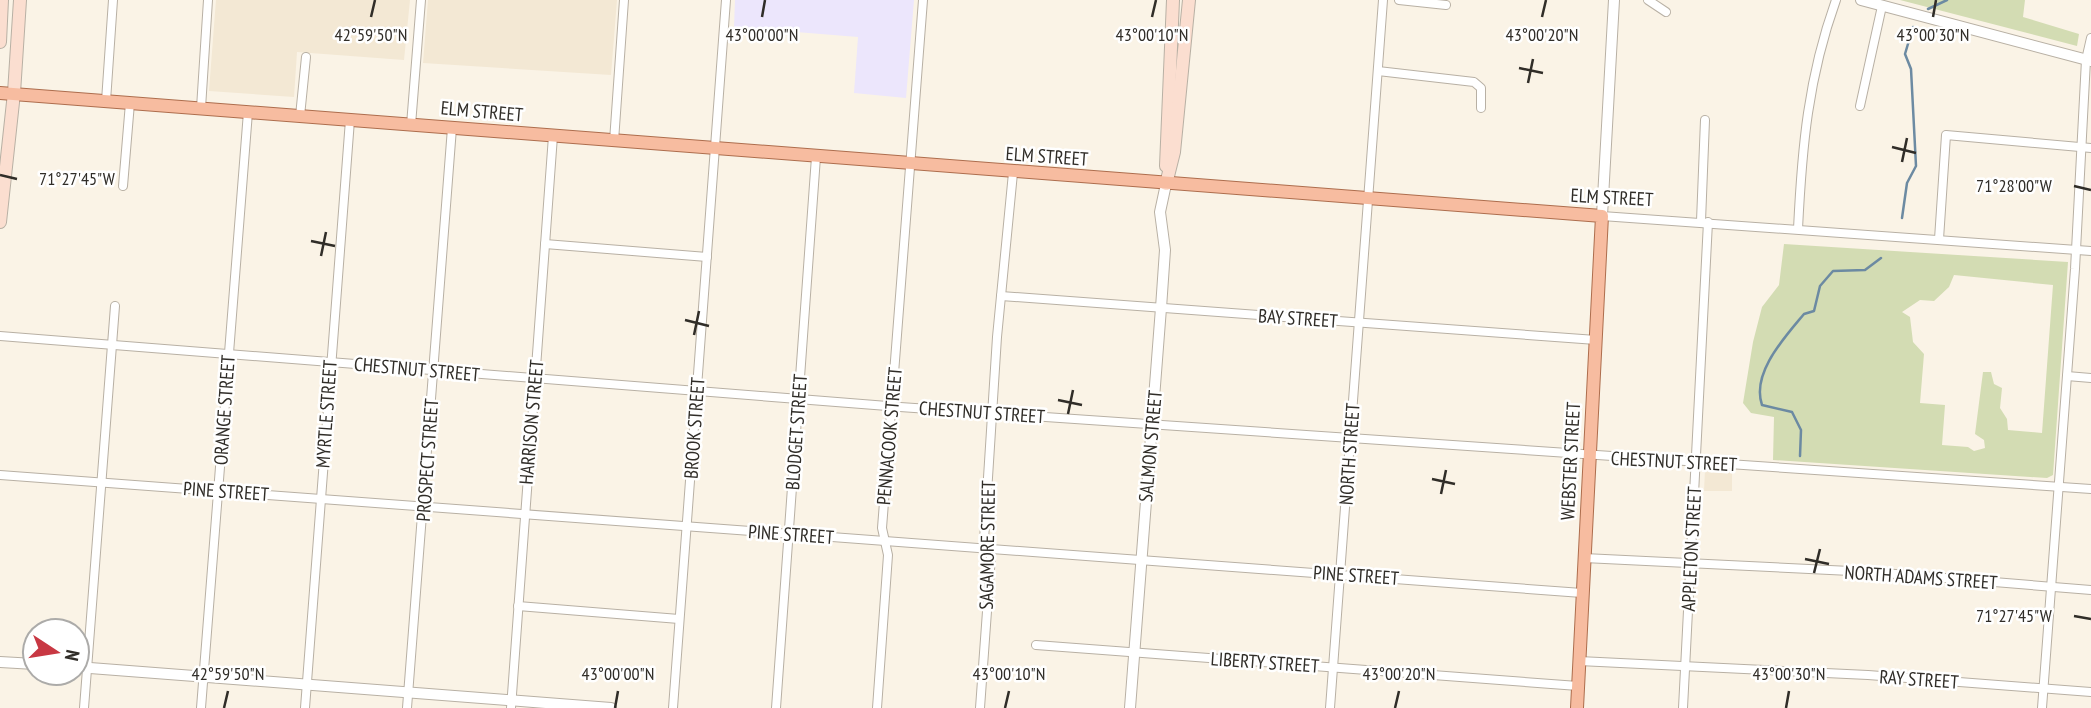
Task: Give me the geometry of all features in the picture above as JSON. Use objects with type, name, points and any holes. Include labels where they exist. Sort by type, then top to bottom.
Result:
[{"type":"main road","points":[[0,41],[2,0]]},
{"type":"main road","points":[[0,222],[14,93],[20,0]]},
{"type":"main road","points":[[1166,184],[1166,118],[1173,0]]},
{"type":"main road","points":[[1166,184],[1174,152],[1189,0]]},
{"type":"main road","name":"ELM STREET","points":[[0,93],[1013,173],[1602,216]]},
{"type":"main road","name":"WEBSTER STREET","points":[[1577,708],[1602,216]]},
{"type":"street","points":[[106,101],[113,0]]},
{"type":"street","points":[[201,108],[208,0]]},
{"type":"street","points":[[411,125],[421,0]]},
{"type":"street","points":[[614,141],[624,0]]},
{"type":"street","name":"BROOK STREET","points":[[673,708],[726,0]]},
{"type":"street","name":"PENNACOOK STREET","points":[[877,708],[888,555],[882,528],[923,0]]},
{"type":"street","name":"NORTH STREET","points":[[1330,708],[1384,0]]},
{"type":"street","points":[[1398,0],[1446,5]]},
{"type":"street","points":[[1602,216],[1614,0]]},
{"type":"street","points":[[1648,0],[1666,12]]},
{"type":"street","points":[[1798,229],[1808,97],[1836,0]]},
{"type":"street","points":[[1861,0],[2088,61]]},
{"type":"street","points":[[1860,106],[1882,6]]},
{"type":"street","points":[[2042,708],[2076,250],[2087,148],[2088,61],[2091,38]]},
{"type":"street","points":[[300,117],[306,57]]},
{"type":"street","points":[[1378,71],[1474,82],[1481,88],[1481,108]]},
{"type":"street","points":[[123,186],[130,103]]},
{"type":"street","name":"ORANGE STREET","points":[[201,708],[248,112]]},
{"type":"street","name":"MYRTLE STREET","points":[[305,708],[350,120]]},
{"type":"street","name":"APPLETON STREET","points":[[1683,708],[1696,461],[1705,120]]},
{"type":"street","name":"PROSPECT STREET","points":[[408,708],[452,128]]},
{"type":"street","points":[[1938,239],[1946,135],[2087,148]]},
{"type":"street","name":"HARRISON STREET","points":[[511,704],[553,136]]},
{"type":"street","name":"BLODGET STREET","points":[[776,708],[816,157]]},
{"type":"street","name":"SAGAMORE STREET","points":[[980,708],[991,556],[984,540],[991,413],[1013,173]]},
{"type":"street","name":"SALMON STREET","points":[[1130,708],[1165,250],[1160,212],[1166,184]]},
{"type":"street","name":"ELM STREET","points":[[1602,216],[2091,251]]},
{"type":"street","points":[[545,244],[706,257]]},
{"type":"street","name":"BAY STREET","points":[[1000,296],[1595,340]]},
{"type":"street","points":[[87,617],[115,306]]},
{"type":"street","name":"CHESTNUT STREET","points":[[0,336],[891,406],[2091,489]]},
{"type":"street","points":[[2067,376],[2091,378]]},
{"type":"street","name":"PINE STREET","points":[[0,475],[1582,593]]},
{"type":"street","name":"NORTH ADAMS STREET","points":[[1584,558],[2091,590]]},
{"type":"street","points":[[518,606],[679,619]]},
{"type":"street","name":"LIBERTY STREET","points":[[1036,645],[1578,687]]},
{"type":"street","name":"RAY STREET","points":[[1579,661],[1868,675],[2091,692]]},
{"type":"street","points":[[0,662],[21,663]]},
{"type":"street","points":[[91,669],[409,693],[511,704],[611,708]]},
{"type":"street","points":[[83,687],[84,708]]},
{"type":"shaded area","points":[[216,0],[410,0],[404,60],[297,52],[294,97],[209,91]]},
{"type":"shaded area","points":[[428,0],[617,0],[611,75],[423,63]]},
{"type":"shaded area","points":[[735,0],[914,0],[906,98],[854,93],[858,37],[734,27]]},
{"type":"shaded area","points":[[1705,470],[1732,472],[1732,491],[1704,491]]},
{"type":"green space","points":[[1900,0],[2025,0],[2023,17],[2079,34],[2077,46]]},
{"type":"green space","points":[[1784,244],[2068,262],[2053,475],[2047,478],[1773,460],[1774,417],[1751,413],[1743,403],[1762,307],[1779,285]],"holes":[[[1954,275],[2053,285],[2042,433],[2008,430],[2007,419],[2000,408],[2002,388],[1994,384],[1991,372],[1983,372],[1975,434],[1984,440],[1985,448],[1974,451],[1968,447],[1942,445],[1945,405],[1920,403],[1924,354],[1913,342],[1910,317],[1902,312],[1920,300],[1934,301],[1949,287]]]},
{"type":"waterway","points":[[1928,9],[1947,0]]},
{"type":"waterway","points":[[1902,218],[1907,183],[1916,166],[1911,69],[1905,54],[1913,27]]},
{"type":"waterway","points":[[1800,456],[1801,430],[1792,412],[1762,405],[1760,393],[1765,368],[1779,344],[1804,314],[1814,311],[1820,286],[1833,271],[1865,270],[1881,258]]}]
